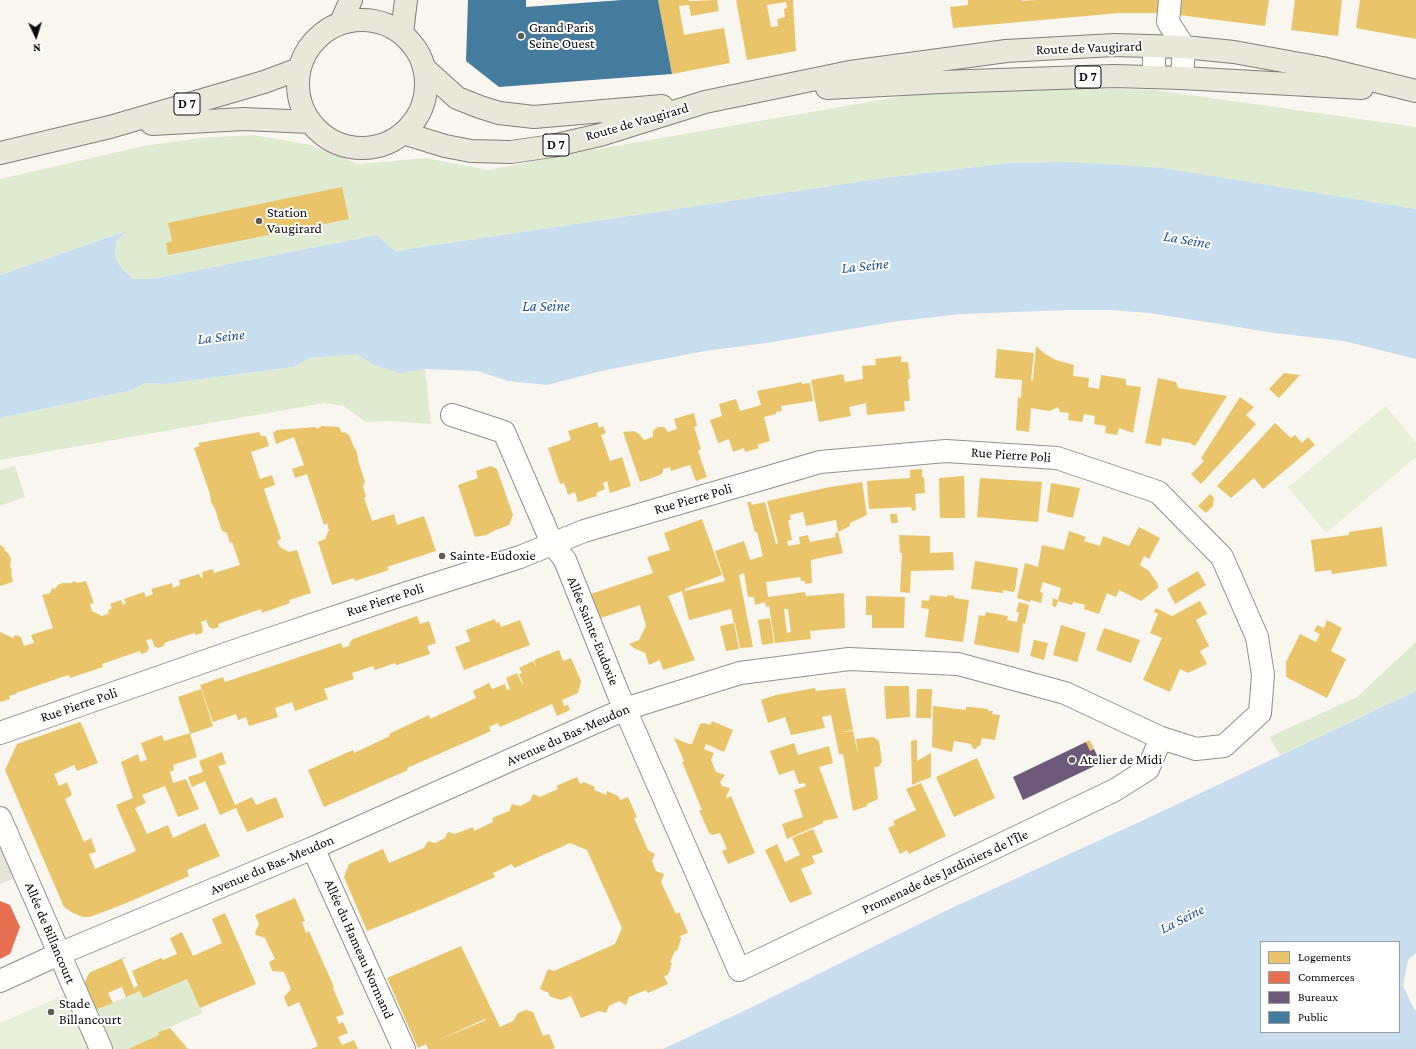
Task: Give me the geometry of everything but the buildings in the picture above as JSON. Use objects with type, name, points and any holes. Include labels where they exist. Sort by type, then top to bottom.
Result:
[{"type":"main road","points":[[341,22],[351,0]]},
{"type":"main road","points":[[402,33],[406,0]]},
{"type":"main road","points":[[357,19],[373,20],[388,25],[402,33],[416,49],[424,68],[426,90],[423,103],[416,120],[403,133],[385,144],[365,148],[344,146],[325,137],[310,122],[303,112],[298,97],[297,83],[299,69],[303,57],[310,45],[329,28],[341,22],[357,19]]},
{"type":"main road","name":"Route de Vaugirard","points":[[403,133],[445,146],[471,151],[511,152],[552,146],[600,135],[705,102],[850,72],[1006,51],[1114,46],[1184,47],[1234,52],[1322,68],[1416,91]]},
{"type":"main road","name":"Route de Vaugirard","points":[[424,68],[458,98],[480,108],[520,116],[534,117],[705,102]]},
{"type":"main road","name":"D 7","points":[[0,153],[110,126],[264,82],[299,69]]},
{"type":"main road","name":"Route de Vaugirard","points":[[760,91],[1114,76],[1182,78],[1416,91]]},
{"type":"main road","name":"D 7","points":[[110,126],[244,118],[310,122]]},
{"type":"street","points":[[1170,0],[1168,22],[1184,47],[1182,78]]},
{"type":"street","points":[[1154,47],[1154,78]]},
{"type":"street","name":"Allée Sainte-Eudoxie","points":[[452,415],[504,432],[552,543],[565,560],[624,709],[739,970]]},
{"type":"street","name":"Rue Pierre Poli","points":[[0,733],[240,649],[520,556],[584,531],[820,462],[946,451],[1057,458],[1158,492],[1222,558],[1257,637],[1263,675],[1260,713]]},
{"type":"street","name":"Avenue du Bas-Meudon","points":[[0,981],[59,954],[313,848],[624,709],[740,673],[849,660],[958,664],[1065,693],[1161,738],[1196,749],[1224,746],[1260,713]]},
{"type":"street","name":"Promenade des Jardiniers de l'Île","points":[[739,970],[1116,790],[1148,769],[1161,738]]},
{"type":"street","name":"Allée de Billancourt","points":[[0,818],[101,1049]]},
{"type":"street","name":"Allée du Hameau Normand","points":[[313,848],[404,1049]]},
{"type":"green space","points":[[1048,87],[1154,90],[1416,127],[1416,209],[1307,192],[1009,163],[877,179],[395,251],[377,235],[152,279],[135,279],[122,269],[115,257],[116,242],[125,231],[0,275],[0,179],[144,146],[199,138],[254,135],[311,145],[358,164],[426,158],[488,170],[581,152],[903,96]]},
{"type":"green space","points":[[357,354],[409,372],[425,369],[431,424],[391,421],[366,422],[343,406],[324,403],[0,460],[0,418],[133,390],[145,383],[164,384],[293,367],[310,358]]},
{"type":"green space","points":[[1386,406],[1416,443],[1416,457],[1326,533],[1288,487]]},
{"type":"green space","points":[[15,466],[25,497],[0,506],[0,470]]},
{"type":"green space","points":[[1416,642],[1416,691],[1280,755],[1269,737],[1357,697]]},
{"type":"green space","points":[[187,979],[203,1013],[158,1032],[159,1035],[128,1049],[114,1049],[95,1010],[140,991]]},
{"type":"green space","name":"Stade Billancourt","points":[[69,993],[94,1049],[0,1049],[0,1023]]},
{"type":"shaded area","points":[[0,818],[24,874],[0,884]]},
{"type":"water","name":"La Seine","points":[[1073,162],[1162,168],[1416,209],[1416,359],[1344,341],[1275,333],[1150,313],[1110,310],[1069,310],[961,314],[899,321],[766,343],[705,351],[601,371],[547,385],[508,381],[478,371],[425,369],[400,373],[374,365],[357,354],[310,358],[293,367],[164,384],[145,383],[133,390],[0,418],[0,275],[126,231],[116,242],[115,257],[122,269],[134,279],[152,279],[377,235],[395,251],[877,179],[1009,163]]},
{"type":"water","name":"La Seine","points":[[1416,691],[1416,953],[1408,960],[1403,986],[1416,1011],[1416,1049],[663,1049],[750,1008],[943,912],[1148,818]]},
{"type":"place","name":"Grand Paris Seine Ouest","points":[[521,36]]},
{"type":"place","name":"Station Vaugirard","points":[[259,221]]},
{"type":"place","name":"Sainte-Eudoxie","points":[[442,556]]},
{"type":"place","name":"Atelier de Midi","points":[[1072,760]]},
{"type":"place","name":"Stade Billancourt","points":[[51,1012]]}]
